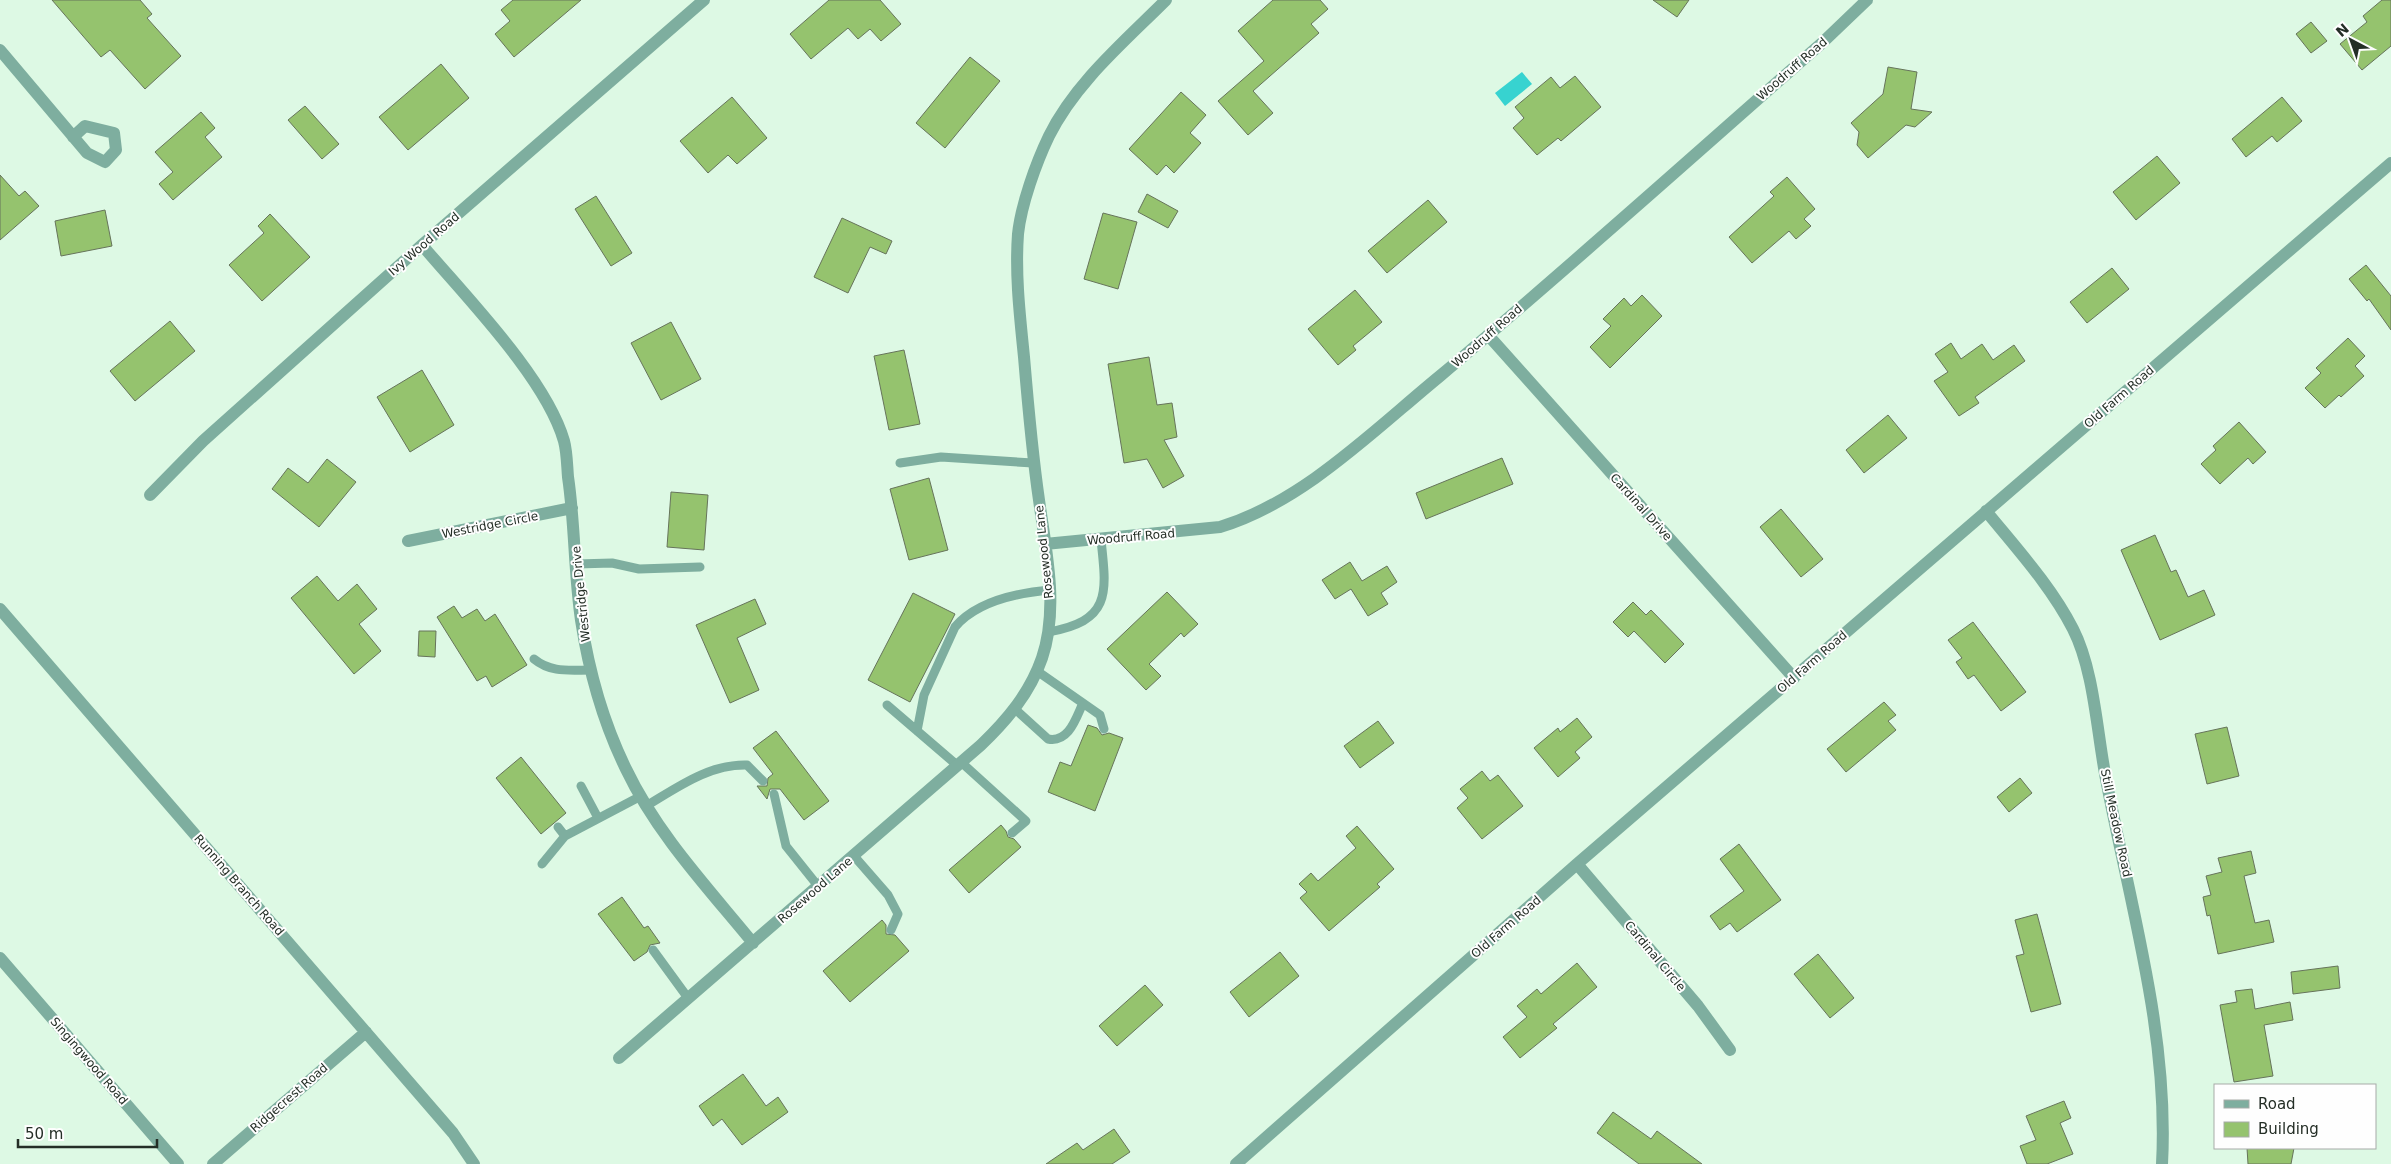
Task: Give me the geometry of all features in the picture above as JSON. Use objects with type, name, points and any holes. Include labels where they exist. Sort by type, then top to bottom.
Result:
[{"type":"street","name":"Ivy Wood Road","points":[[150,495],[203,441],[422,245],[704,0]]},
{"type":"street","name":"Rosewood Lane","points":[[619,1058],[960,764],[1004,723],[1015,709],[1037,671],[1048,632],[1050,590],[1033,463],[1018,294],[1018,233],[1028,191],[1049,136],[1098,67],[1166,0]]},
{"type":"street","name":"Woodruff Road","points":[[1045,544],[1101,540],[1220,526],[1245,519],[1277,503],[1343,457],[1488,335],[1822,43],[1866,0]]},
{"type":"street","points":[[0,50],[87,153],[105,162],[116,150],[114,133],[85,126],[73,136]]},
{"type":"street","name":"Old Farm Road","points":[[1236,1164],[1577,864],[2391,162]]},
{"type":"street","name":"Westridge Drive","points":[[422,245],[505,344],[543,394],[564,441],[572,508],[581,618],[590,670],[613,740],[626,769],[644,801],[672,844],[753,943]]},
{"type":"street","name":"Cardinal Drive","points":[[1488,335],[1794,678]]},
{"type":"street","name":"Westridge Circle","points":[[408,541],[572,508]]},
{"type":"street","name":"Still Meadow Road","points":[[1986,511],[2051,592],[2074,631],[2087,670],[2107,784],[2134,908],[2158,1054],[2165,1120],[2162,1164]]},
{"type":"street","name":"Running Branch Road","points":[[0,609],[453,1133],[474,1164]]},
{"type":"street","name":"Cardinal Circle","points":[[1577,864],[1698,1006],[1730,1050]]},
{"type":"street","name":"Singingwood Road","points":[[0,958],[178,1164]]},
{"type":"street","name":"Ridgecrest Road","points":[[213,1164],[366,1032]]},
{"type":"lane","points":[[900,463],[941,457],[1033,463]]},
{"type":"lane","points":[[1048,632],[1072,628],[1089,617],[1097,607],[1104,594],[1105,579],[1101,540]]},
{"type":"lane","points":[[577,564],[612,563],[639,569],[700,567]]},
{"type":"lane","points":[[917,731],[924,695],[955,627],[962,619],[973,612],[1017,594],[1050,590]]},
{"type":"lane","points":[[534,659],[543,667],[559,670],[590,670]]},
{"type":"lane","points":[[1037,671],[1100,715],[1104,729]]},
{"type":"lane","points":[[1015,709],[1048,739],[1054,740],[1062,737],[1071,729],[1083,703]]},
{"type":"lane","points":[[887,705],[1026,821],[1012,833]]},
{"type":"lane","points":[[542,864],[565,836],[598,818],[644,801],[709,770],[733,764],[746,765],[764,781]]},
{"type":"lane","points":[[581,786],[598,818]]},
{"type":"lane","points":[[774,794],[786,846],[818,886]]},
{"type":"lane","points":[[558,826],[565,836]]},
{"type":"lane","points":[[854,856],[894,902],[898,914],[891,930]]},
{"type":"lane","points":[[653,950],[688,998]]},
{"type":"water","points":[[1522,72],[1532,84],[1505,106],[1495,93]]},
{"type":"building","points":[[52,0],[140,0],[152,14],[147,18],[181,56],[145,89],[110,50],[101,57]]},
{"type":"building","points":[[513,0],[581,0],[514,57],[495,34],[510,21],[501,10]]},
{"type":"building","points":[[829,0],[880,0],[901,24],[881,41],[870,29],[858,39],[848,28],[811,59],[790,34]]},
{"type":"building","points":[[1273,0],[1320,0],[1328,9],[1311,24],[1319,33],[1253,91],[1273,113],[1248,135],[1218,101],[1264,61],[1238,31]]},
{"type":"building","points":[[1653,0],[1689,0],[1677,17]]},
{"type":"building","points":[[2382,0],[2391,0],[2391,46],[2362,70],[2340,44],[2367,22],[2363,16]]},
{"type":"building","points":[[2311,22],[2327,41],[2311,53],[2296,34]]},
{"type":"building","points":[[970,57],[1000,81],[945,148],[916,123]]},
{"type":"building","points":[[441,64],[469,98],[408,150],[379,117]]},
{"type":"building","points":[[1888,67],[1917,72],[1911,109],[1932,112],[1915,127],[1906,125],[1868,158],[1857,145],[1859,132],[1851,123],[1883,94]]},
{"type":"building","points":[[1575,76],[1601,107],[1561,141],[1558,138],[1537,155],[1513,128],[1524,118],[1515,107],[1551,77],[1560,88]]},
{"type":"building","points":[[1181,92],[1206,115],[1190,133],[1201,143],[1174,173],[1166,165],[1157,175],[1129,149]]},
{"type":"building","points":[[732,97],[767,138],[737,164],[728,155],[708,173],[680,141]]},
{"type":"building","points":[[2282,97],[2302,121],[2277,142],[2272,136],[2246,157],[2232,139]]},
{"type":"building","points":[[305,106],[339,144],[322,159],[288,120]]},
{"type":"building","points":[[201,112],[215,128],[205,137],[222,157],[173,200],[159,184],[173,172],[155,152]]},
{"type":"building","points":[[2157,156],[2180,183],[2136,220],[2113,192]]},
{"type":"building","points":[[0,175],[19,196],[25,191],[39,206],[0,240]]},
{"type":"building","points":[[1787,177],[1815,209],[1804,219],[1811,226],[1796,239],[1789,231],[1752,263],[1729,237],[1774,196],[1770,192]]},
{"type":"building","points":[[1147,194],[1178,211],[1168,228],[1138,212]]},
{"type":"building","points":[[596,196],[632,253],[611,266],[575,209]]},
{"type":"building","points":[[1428,200],[1447,222],[1387,273],[1368,251]]},
{"type":"building","points":[[105,210],[112,246],[61,256],[55,221]]},
{"type":"building","points":[[1103,213],[1137,222],[1118,289],[1084,279]]},
{"type":"building","points":[[270,214],[310,257],[262,301],[229,265],[264,233],[258,226]]},
{"type":"building","points":[[842,218],[892,241],[886,254],[870,247],[848,293],[814,277]]},
{"type":"building","points":[[2366,265],[2391,296],[2391,330],[2369,299],[2367,301],[2349,279]]},
{"type":"building","points":[[2112,268],[2129,289],[2087,323],[2070,302]]},
{"type":"building","points":[[1355,290],[1382,322],[1353,346],[1356,350],[1338,365],[1308,329]]},
{"type":"building","points":[[1642,295],[1662,316],[1610,368],[1590,347],[1611,326],[1603,319],[1624,298],[1631,306]]},
{"type":"building","points":[[170,321],[195,351],[135,401],[110,371]]},
{"type":"building","points":[[671,322],[701,379],[661,400],[631,343]]},
{"type":"building","points":[[2348,338],[2365,356],[2355,366],[2364,376],[2341,397],[2339,395],[2325,408],[2305,388],[2321,373],[2316,368]]},
{"type":"building","points":[[1951,343],[1961,359],[1982,344],[1993,360],[2014,345],[2025,361],[1975,397],[1979,403],[1959,416],[1934,381],[1948,372],[1935,354]]},
{"type":"building","points":[[904,350],[920,424],[889,430],[874,356]]},
{"type":"building","points":[[1149,357],[1157,405],[1172,403],[1177,437],[1164,440],[1184,476],[1163,488],[1147,459],[1124,463],[1108,364]]},
{"type":"building","points":[[422,370],[454,425],[410,452],[377,397]]},
{"type":"building","points":[[1888,415],[1907,438],[1864,473],[1846,450]]},
{"type":"building","points":[[2239,422],[2266,452],[2253,464],[2248,458],[2220,484],[2201,464],[2216,450],[2213,446]]},
{"type":"building","points":[[1502,458],[1513,484],[1426,519],[1416,493]]},
{"type":"building","points":[[327,459],[356,482],[319,527],[272,489],[288,468],[308,483]]},
{"type":"building","points":[[929,478],[948,550],[909,560],[890,489]]},
{"type":"building","points":[[671,492],[708,495],[704,550],[667,547]]},
{"type":"building","points":[[1781,509],[1823,559],[1801,577],[1760,527]]},
{"type":"building","points":[[2155,535],[2171,572],[2176,570],[2188,597],[2204,590],[2215,615],[2160,640],[2121,550]]},
{"type":"building","points":[[1350,562],[1362,581],[1387,566],[1397,582],[1381,593],[1388,604],[1368,616],[1351,589],[1335,599],[1322,580]]},
{"type":"building","points":[[317,576],[338,601],[357,584],[377,609],[359,624],[381,651],[354,674],[291,598]]},
{"type":"building","points":[[1167,592],[1198,624],[1184,637],[1181,633],[1149,664],[1161,676],[1146,690],[1107,649]]},
{"type":"building","points":[[913,593],[955,614],[910,702],[868,680]]},
{"type":"building","points":[[755,599],[766,624],[737,638],[759,690],[730,703],[696,625]]},
{"type":"building","points":[[1633,602],[1646,615],[1651,610],[1684,644],[1665,663],[1634,631],[1628,637],[1613,622]]},
{"type":"building","points":[[454,606],[462,618],[477,609],[485,621],[495,614],[527,665],[492,687],[486,676],[477,681],[437,617]]},
{"type":"building","points":[[1973,622],[2026,692],[2001,711],[1974,675],[1968,679],[1956,662],[1962,658],[1948,640]]},
{"type":"building","points":[[419,631],[436,631],[435,657],[418,656]]},
{"type":"building","points":[[1884,702],[1896,715],[1888,721],[1896,730],[1846,772],[1827,749]]},
{"type":"building","points":[[1577,718],[1592,737],[1575,752],[1580,758],[1558,777],[1534,748],[1558,728],[1560,732]]},
{"type":"building","points":[[1378,721],[1394,743],[1360,768],[1344,746]]},
{"type":"building","points":[[1088,725],[1097,728],[1102,735],[1109,733],[1123,738],[1095,811],[1048,792],[1060,762],[1071,766]]},
{"type":"building","points":[[2227,727],[2239,776],[2207,784],[2195,734]]},
{"type":"building","points":[[776,731],[829,801],[804,820],[780,789],[770,789],[767,799],[757,786],[767,786],[768,778],[773,774],[753,748]]},
{"type":"building","points":[[521,757],[566,813],[541,834],[496,778]]},
{"type":"building","points":[[1482,771],[1490,781],[1498,775],[1523,806],[1482,839],[1457,808],[1468,798],[1460,789]]},
{"type":"building","points":[[2020,778],[2032,793],[2009,812],[1997,797]]},
{"type":"building","points":[[1001,825],[1008,837],[1014,839],[1021,847],[969,893],[949,870]]},
{"type":"building","points":[[1357,826],[1394,869],[1377,884],[1380,887],[1329,931],[1300,898],[1307,892],[1299,884],[1311,873],[1318,881],[1356,848],[1346,836]]},
{"type":"building","points":[[1739,844],[1781,900],[1737,932],[1730,923],[1720,930],[1710,916],[1744,891],[1720,859]]},
{"type":"building","points":[[2251,851],[2256,873],[2244,876],[2255,923],[2269,920],[2274,942],[2218,954],[2210,915],[2207,916],[2203,897],[2211,895],[2206,876],[2222,872],[2218,858]]},
{"type":"building","points":[[622,897],[644,928],[648,926],[660,943],[650,945],[647,952],[634,961],[598,914]]},
{"type":"building","points":[[2037,914],[2061,1004],[2031,1012],[2016,956],[2024,954],[2015,920]]},
{"type":"building","points":[[882,920],[886,925],[886,934],[895,935],[909,951],[850,1002],[823,971]]},
{"type":"building","points":[[1280,952],[1299,976],[1249,1017],[1230,992]]},
{"type":"building","points":[[1818,954],[1854,998],[1830,1018],[1794,974]]},
{"type":"building","points":[[1577,963],[1597,987],[1553,1024],[1557,1028],[1520,1058],[1503,1037],[1527,1017],[1517,1006],[1537,989],[1541,994]]},
{"type":"building","points":[[2338,966],[2340,988],[2293,994],[2291,972]]},
{"type":"building","points":[[1145,985],[1163,1005],[1117,1046],[1099,1026]]},
{"type":"building","points":[[2252,989],[2255,1009],[2290,1002],[2293,1020],[2264,1025],[2273,1076],[2234,1082],[2220,1005],[2237,1002],[2235,991]]},
{"type":"building","points":[[743,1074],[766,1106],[778,1097],[788,1112],[742,1145],[722,1119],[713,1126],[699,1106]]},
{"type":"building","points":[[2064,1101],[2071,1118],[2060,1123],[2073,1154],[2047,1164],[2027,1164],[2020,1146],[2036,1140],[2026,1116]]},
{"type":"building","points":[[1613,1112],[1651,1139],[1657,1131],[1702,1164],[1639,1164],[1597,1133]]},
{"type":"building","points":[[1114,1129],[1130,1152],[1112,1164],[1046,1164],[1077,1143],[1083,1150]]},
{"type":"building","points":[[2247,1149],[2294,1149],[2291,1164],[2248,1164]]}]
